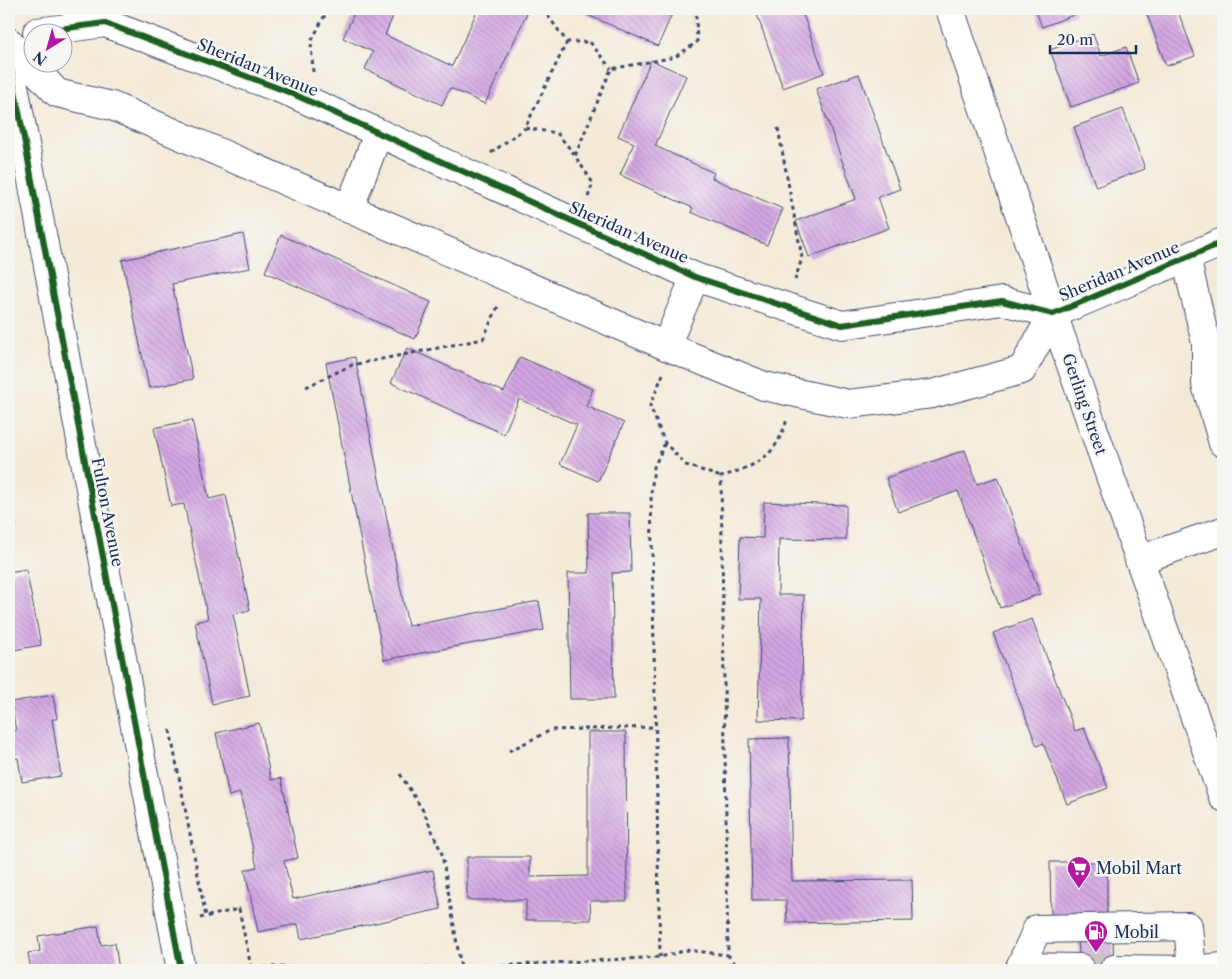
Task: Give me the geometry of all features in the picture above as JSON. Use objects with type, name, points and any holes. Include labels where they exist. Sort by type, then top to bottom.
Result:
[{"type":"street","name":"Gerling Street","points":[[950,9],[1053,314],[1223,797]]},
{"type":"street","name":"Sheridan Avenue","points":[[72,27],[105,23],[307,101],[694,277],[842,325],[1002,301],[1053,314],[1223,242]]},
{"type":"street","points":[[9,37],[22,35]]},
{"type":"street","name":"Sheridan Avenue","points":[[9,42],[57,93],[112,106],[511,279],[764,386],[848,404],[932,394],[1022,370],[1053,314]]},
{"type":"street","name":"Fulton Avenue","points":[[9,59],[181,970]]},
{"type":"street","points":[[349,209],[378,134]]},
{"type":"street","points":[[1186,258],[1206,343],[1206,385],[1223,443]]},
{"type":"street","points":[[670,347],[694,277]]},
{"type":"street","points":[[1140,560],[1223,531]]},
{"type":"street","points":[[1080,968],[1020,969],[1037,929],[1188,926],[1192,970]]},
{"type":"street","points":[[1114,969],[1192,970],[1223,967]]},
{"type":"path","points":[[307,101],[313,81],[311,42],[328,9]]},
{"type":"path","points":[[543,9],[567,42]]},
{"type":"path","points":[[611,69],[675,56],[697,42],[696,17],[693,9]]},
{"type":"path","points":[[567,42],[590,42],[611,69]]},
{"type":"path","points":[[475,178],[486,158],[524,128],[567,42]]},
{"type":"path","points":[[575,156],[611,69]]},
{"type":"path","points":[[524,128],[556,133],[575,156],[593,183],[577,224]]},
{"type":"path","points":[[778,128],[802,258],[786,307]]},
{"type":"path","points":[[306,387],[352,364],[483,340],[511,279]]},
{"type":"path","points":[[670,347],[650,406],[665,443],[686,465],[721,477],[745,468],[772,453],[785,425],[794,393]]},
{"type":"path","points":[[660,957],[651,494],[654,467],[665,443]]},
{"type":"path","points":[[721,477],[728,955],[740,970]]},
{"type":"path","points":[[509,752],[551,730],[656,727]]},
{"type":"path","points":[[170,730],[206,917]]},
{"type":"path","points":[[400,774],[424,812],[442,854],[461,968]]},
{"type":"path","points":[[172,923],[239,909],[251,968],[461,968],[660,957],[688,950],[728,955]]},
{"type":"building","points":[[356,9],[396,9],[385,35],[452,66],[478,9],[529,9],[485,104],[450,88],[442,105],[365,69],[373,52],[343,38]]},
{"type":"building","points":[[574,9],[674,9],[658,46]]},
{"type":"building","points":[[755,9],[801,9],[824,73],[783,88]]},
{"type":"building","points":[[1035,9],[1074,9],[1076,14],[1042,27]]},
{"type":"building","points":[[1145,9],[1177,9],[1195,56],[1166,66]]},
{"type":"building","points":[[1093,34],[1101,56],[1126,47],[1139,83],[1071,107],[1050,50]]},
{"type":"building","points":[[651,60],[686,76],[655,146],[714,173],[712,178],[783,209],[767,245],[691,212],[693,208],[620,175],[634,143],[618,136]]},
{"type":"building","points":[[859,74],[900,189],[878,197],[889,228],[809,257],[796,221],[856,199],[816,89]]},
{"type":"building","points":[[1123,109],[1145,169],[1096,187],[1074,127]]},
{"type":"building","points":[[243,234],[250,268],[172,284],[193,379],[149,388],[122,260]]},
{"type":"building","points":[[281,235],[431,302],[415,339],[265,272]]},
{"type":"building","points":[[407,348],[504,392],[520,357],[593,389],[586,406],[624,423],[598,481],[560,464],[577,425],[519,399],[504,434],[391,383]]},
{"type":"building","points":[[355,357],[408,626],[539,601],[544,630],[384,660],[326,363]]},
{"type":"building","points":[[192,420],[209,499],[226,495],[250,610],[233,614],[250,696],[212,704],[195,622],[208,619],[184,504],[171,506],[154,428]]},
{"type":"building","points":[[965,450],[977,484],[998,477],[1040,594],[1000,608],[958,491],[898,512],[886,478]]},
{"type":"building","points":[[9,500],[16,525],[9,527]]},
{"type":"building","points":[[764,502],[846,505],[846,540],[779,539],[778,595],[804,595],[801,721],[758,720],[761,599],[738,599],[740,537],[763,538]]},
{"type":"building","points":[[588,513],[630,513],[631,572],[612,573],[614,699],[570,699],[568,573],[589,573]]},
{"type":"building","points":[[26,569],[41,645],[9,651],[9,572]]},
{"type":"building","points":[[1032,619],[1075,731],[1084,728],[1108,788],[1067,804],[1043,743],[1037,746],[993,633]]},
{"type":"building","points":[[53,695],[57,719],[52,719],[61,776],[22,782],[18,758],[9,760],[9,732],[16,731],[11,702]]},
{"type":"building","points":[[259,723],[271,780],[281,778],[298,858],[284,861],[293,899],[433,870],[441,909],[301,939],[298,924],[258,932],[245,870],[257,867],[240,793],[229,796],[216,733]]},
{"type":"building","points":[[588,732],[626,732],[627,901],[590,901],[591,920],[526,920],[526,900],[467,900],[467,857],[530,857],[530,877],[588,876]]},
{"type":"building","points":[[789,738],[792,881],[912,880],[913,921],[787,923],[786,900],[752,900],[749,739]]},
{"type":"building","name":"Mobil Mart","points":[[1050,862],[1107,862],[1107,916],[1051,917]]},
{"type":"building","points":[[98,926],[101,945],[115,943],[119,970],[31,970],[28,953],[40,951],[38,936]]},
{"type":"building","name":"Mobil","points":[[1113,938],[1114,970],[1080,970],[1078,939]]},
{"type":"tunnel","points":[[1080,968],[1114,969]]},
{"type":"cycle path","points":[[72,27],[105,23],[291,93],[695,277],[842,325],[1002,301],[1053,314],[1223,242]]},
{"type":"cycle path","points":[[9,59],[181,970]]},
{"type":"place","name":"Mobil Mart","points":[[1079,889]]},
{"type":"place","name":"Mobil","points":[[1096,953]]}]
